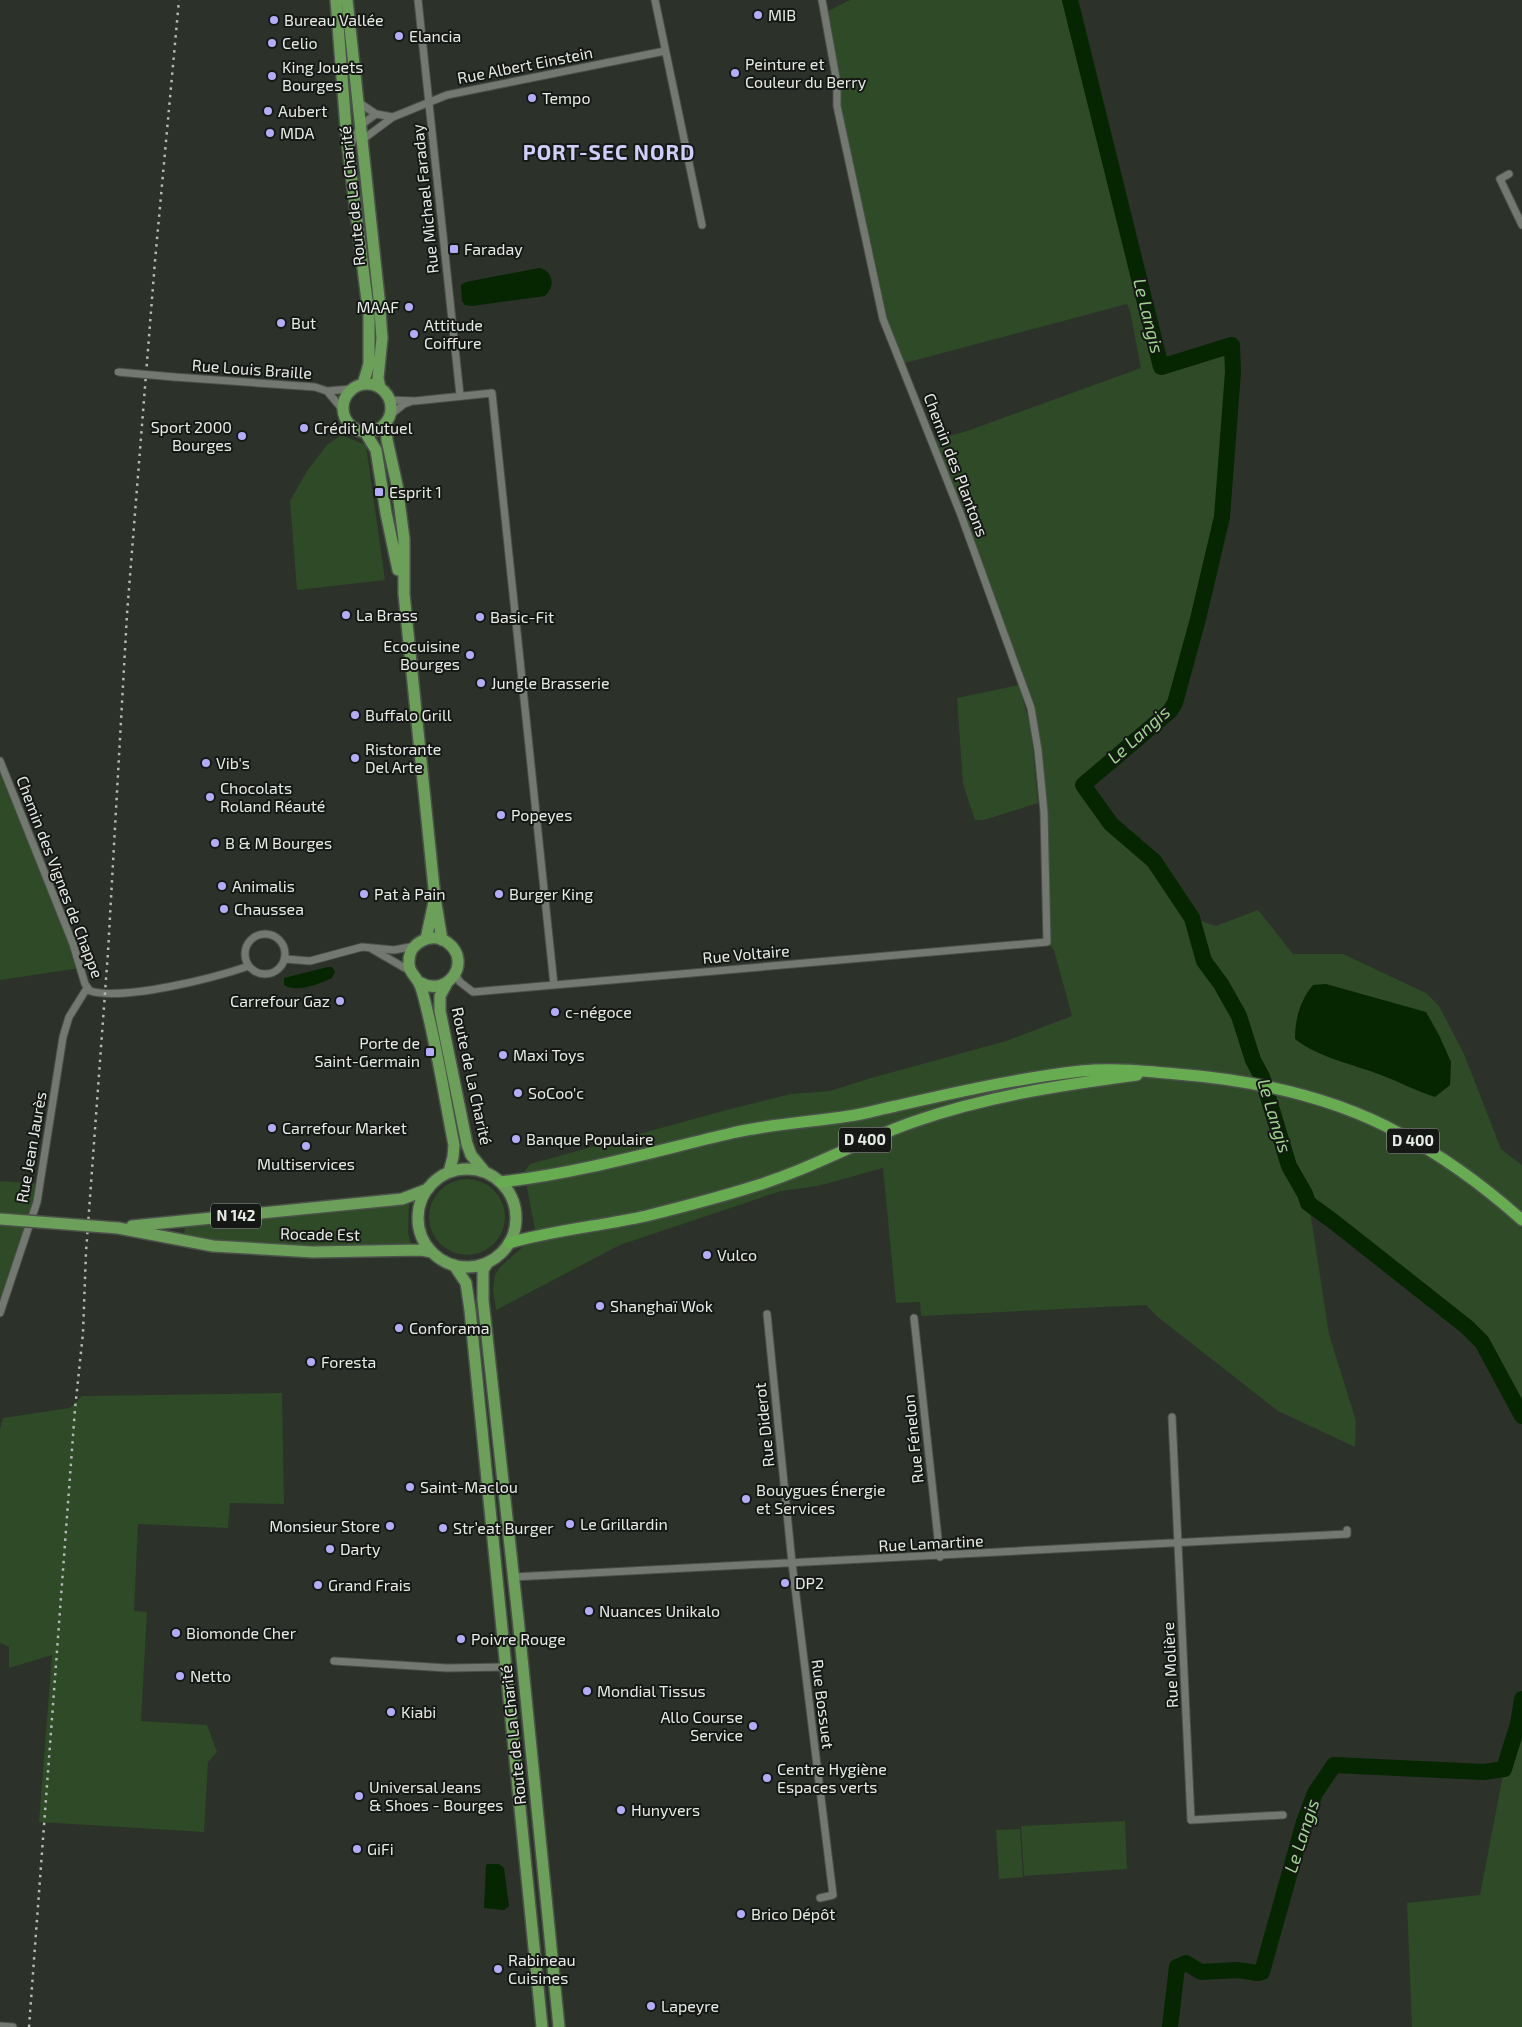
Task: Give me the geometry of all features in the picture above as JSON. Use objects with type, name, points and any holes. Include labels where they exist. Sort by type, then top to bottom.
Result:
[{"type":"highway","name":"D 400","points":[[501,1182],[604,1165],[734,1133],[805,1120],[849,1116],[1020,1080],[1082,1071],[1122,1069],[1202,1076],[1252,1085],[1288,1092],[1346,1110],[1399,1133],[1499,1199],[1522,1220]]},
{"type":"highway","name":"D 400","points":[[510,1242],[536,1235],[645,1216],[753,1187],[806,1168],[858,1143],[916,1121],[972,1104],[1040,1089],[1159,1072]]},
{"type":"main road","points":[[337,0],[354,126],[360,132]]},
{"type":"main road","name":"Route de La Charité","points":[[337,0],[348,150],[369,316],[369,364],[363,384]]},
{"type":"main road","name":"Route de La Charité","points":[[347,0],[381,327],[378,378],[380,388]]},
{"type":"main road","points":[[388,419],[376,430],[365,432],[357,430],[345,418],[343,410],[344,399],[351,390],[363,384],[372,384],[380,388],[389,400],[387,440],[397,485],[404,539],[404,594],[435,898],[442,940]]},
{"type":"main road","points":[[365,432],[376,450],[390,532],[404,594]]},
{"type":"main road","points":[[426,939],[435,898]]},
{"type":"main road","points":[[426,939],[442,940],[449,944],[455,952],[458,963],[455,974],[446,983],[431,987],[419,982],[410,971],[409,958],[415,946],[426,939]]},
{"type":"main road","name":"Route de La Charité","points":[[419,982],[428,1011],[454,1145],[449,1172]]},
{"type":"main road","name":"Route de La Charité","points":[[446,983],[440,996],[440,1011],[467,1144],[471,1154],[485,1172]]},
{"type":"main road","points":[[467,1169],[485,1172],[501,1182],[511,1195],[516,1211],[515,1227],[510,1242],[500,1254],[488,1262],[477,1266],[454,1265],[442,1260],[432,1252],[424,1241],[419,1222],[421,1201],[437,1179],[449,1172],[467,1169]]},
{"type":"main road","name":"Rocade Est","points":[[118,1228],[402,1199],[428,1189]]},
{"type":"main road","name":"Rocade Est","points":[[0,1219],[118,1228],[213,1246],[313,1252],[421,1250],[432,1252]]},
{"type":"main road","name":"Route de La Charité","points":[[488,1262],[483,1270],[483,1300],[559,2027]]},
{"type":"main road","name":"Route de La Charité","points":[[454,1265],[466,1284],[470,1310],[542,2027]]},
{"type":"street","name":"Rue Michael Faraday","points":[[418,0],[460,395]]},
{"type":"street","points":[[654,0],[702,225]]},
{"type":"street","name":"Chemin des Plantons","points":[[822,0],[837,83],[837,106],[883,319],[961,515],[1031,708],[1038,750],[1044,812],[1048,942]]},
{"type":"street","name":"Rue Albert Einstein","points":[[360,132],[447,95],[666,51]]},
{"type":"street","points":[[358,102],[376,114],[393,117]]},
{"type":"street","name":"Rue Albert Einstein","points":[[348,150],[360,132],[376,114]]},
{"type":"street","points":[[1509,174],[1500,179],[1522,226]]},
{"type":"street","name":"Rue Louis Braille","points":[[118,372],[305,385],[327,391],[351,390]]},
{"type":"street","name":"Rue Louis Braille","points":[[327,391],[343,410]]},
{"type":"street","points":[[388,419],[404,404],[415,401],[492,393],[554,985]]},
{"type":"street","points":[[389,400],[415,401]]},
{"type":"street","name":"Chemin des Vignes de Chappe","points":[[0,761],[73,944],[87,988],[94,992],[115,993],[147,990],[209,978],[249,966]]},
{"type":"street","points":[[261,934],[268,934],[280,940],[284,945],[285,959],[283,965],[273,974],[260,974],[249,966],[245,954],[246,947],[250,941],[261,934]]},
{"type":"street","name":"Rue Voltaire","points":[[455,974],[460,982],[473,992],[1048,942]]},
{"type":"street","points":[[285,959],[310,961],[362,947],[401,950],[415,946]]},
{"type":"street","points":[[372,949],[410,971]]},
{"type":"street","name":"Rue Jean Jaurès","points":[[0,1313],[37,1202],[65,1027],[75,1005],[87,988]]},
{"type":"street","name":"Rue Diderot","points":[[767,1314],[792,1563]]},
{"type":"street","name":"Rue Fénelon","points":[[914,1318],[940,1556]]},
{"type":"street","name":"Rue Molière","points":[[1172,1417],[1191,1820],[1283,1815]]},
{"type":"street","name":"Rue Lamartine","points":[[513,1578],[1346,1534],[1346,1530]]},
{"type":"street","name":"Rue Bossuet","points":[[792,1563],[833,1895],[820,1898]]},
{"type":"street","points":[[334,1661],[447,1668],[507,1667]]},
{"type":"street","points":[[0,2026],[12,2027]]},
{"type":"shaded area","points":[[850,0],[1070,0],[1161,367],[1232,345],[1233,372],[1222,517],[1198,619],[1175,703],[1170,711],[1083,786],[1111,824],[1154,861],[1192,918],[1216,926],[1258,910],[1293,954],[1343,954],[1426,993],[1439,1006],[1464,1054],[1501,1149],[1522,1165],[1522,1416],[1482,1342],[1467,1327],[1309,1204],[1329,1334],[1356,1421],[1355,1447],[1278,1411],[1159,1318],[1146,1305],[921,1316],[920,1302],[896,1303],[883,1168],[818,1186],[781,1191],[620,1245],[496,1310],[493,1289],[495,1275],[500,1267],[536,1235],[524,1172],[530,1164],[791,1094],[830,1091],[1006,1041],[1072,1016],[1054,950],[1047,942],[1044,812],[1035,728],[932,441],[967,431],[1141,368],[1130,311],[1127,304],[901,364],[883,319],[837,106],[824,13]]},
{"type":"shaded area","points":[[539,268],[547,272],[551,279],[551,288],[545,296],[472,306],[465,305],[462,301],[461,285],[466,282]]},
{"type":"shaded area","points":[[341,435],[366,445],[385,580],[297,590],[290,501],[307,471],[327,445]]},
{"type":"shaded area","points":[[1019,685],[1031,729],[1038,803],[984,820],[975,820],[963,784],[957,698]]},
{"type":"shaded area","points":[[0,761],[80,968],[0,980]]},
{"type":"shaded area","points":[[332,967],[335,972],[332,978],[315,985],[295,988],[284,985],[284,978]]},
{"type":"shaded area","points":[[1326,984],[1426,1012],[1451,1062],[1450,1085],[1435,1097],[1381,1075],[1325,1056],[1304,1046],[1295,1039],[1297,1017],[1305,997],[1313,985]]},
{"type":"shaded area","points":[[467,1179],[482,1182],[494,1190],[502,1202],[505,1217],[502,1232],[494,1244],[482,1252],[467,1255],[452,1252],[440,1244],[432,1232],[429,1217],[432,1202],[440,1190],[452,1182]]},
{"type":"shaded area","points":[[0,1181],[41,1184],[0,1313]]},
{"type":"shaded area","points":[[409,1202],[408,1232],[411,1245],[298,1246],[184,1237],[185,1224]]},
{"type":"shaded area","points":[[282,1393],[284,1504],[230,1503],[228,1528],[138,1524],[134,1611],[147,1612],[141,1721],[207,1725],[217,1752],[208,1762],[204,1832],[39,1822],[52,1655],[9,1668],[9,1647],[0,1643],[0,1429],[3,1418],[70,1408],[82,1396]]},
{"type":"shaded area","points":[[1522,1699],[1522,2027],[1412,2027],[1407,1903],[1480,1895],[1504,1769],[1518,1724]]},
{"type":"shaded area","points":[[1125,1821],[1127,1869],[1024,1876],[1021,1826]]},
{"type":"shaded area","points":[[1020,1829],[1023,1877],[999,1879],[996,1830]]},
{"type":"shaded area","points":[[487,1864],[499,1864],[504,1868],[509,1906],[504,1910],[484,1908]]},
{"type":"waterway","name":"Le Langis","points":[[1070,0],[1161,367],[1232,345],[1233,372],[1222,517],[1198,619],[1175,703],[1170,711],[1083,785],[1111,824],[1154,861],[1192,918],[1204,961],[1221,984],[1239,1016],[1253,1060],[1262,1077],[1289,1166],[1308,1203],[1467,1327],[1482,1342],[1522,1416]]},
{"type":"waterway","name":"Le Langis","points":[[1170,2027],[1177,1967],[1186,1963],[1201,1972],[1237,1970],[1262,1972],[1304,1822],[1315,1793],[1334,1765],[1484,1772],[1504,1769],[1518,1724],[1522,1699]]},
{"type":"railway","points":[[29,2027],[75,1409],[83,1333],[86,1252],[108,952],[127,614],[155,261],[179,0]]},
{"type":"place","name":"MIB","points":[[758,15]]},
{"type":"place","name":"Bureau Vallée","points":[[274,20]]},
{"type":"place","name":"Elancia","points":[[399,36]]},
{"type":"place","name":"Celio","points":[[272,43]]},
{"type":"place","name":"Peinture et Couleur du Berry","points":[[735,73]]},
{"type":"place","name":"King Jouets Bourges","points":[[272,76]]},
{"type":"place","name":"Tempo","points":[[532,98]]},
{"type":"place","name":"Aubert","points":[[268,111]]},
{"type":"place","name":"MDA","points":[[270,133]]},
{"type":"place","name":"Faraday","points":[[454,249]]},
{"type":"place","name":"MAAF","points":[[409,307]]},
{"type":"place","name":"But","points":[[281,323]]},
{"type":"place","name":"Attitude Coiffure","points":[[414,334]]},
{"type":"place","name":"Crédit Mutuel","points":[[304,428]]},
{"type":"place","name":"Sport 2000 Bourges","points":[[242,436]]},
{"type":"place","name":"Esprit 1","points":[[379,492]]},
{"type":"place","name":"La Brass","points":[[346,615]]},
{"type":"place","name":"Basic-Fit","points":[[480,617]]},
{"type":"place","name":"Ecocuisine Bourges","points":[[470,655]]},
{"type":"place","name":"Jungle Brasserie","points":[[481,683]]},
{"type":"place","name":"Buffalo Grill","points":[[355,715]]},
{"type":"place","name":"Ristorante Del Arte","points":[[355,758]]},
{"type":"place","name":"Vib's","points":[[206,763]]},
{"type":"place","name":"Chocolats Roland Réauté","points":[[210,797]]},
{"type":"place","name":"Popeyes","points":[[501,815]]},
{"type":"place","name":"B & M Bourges","points":[[215,843]]},
{"type":"place","name":"Animalis","points":[[222,886]]},
{"type":"place","name":"Pat à Pain","points":[[364,894]]},
{"type":"place","name":"Burger King","points":[[499,894]]},
{"type":"place","name":"Chaussea","points":[[224,909]]},
{"type":"place","name":"Carrefour Gaz","points":[[340,1001]]},
{"type":"place","name":"c-négoce","points":[[555,1012]]},
{"type":"place","name":"Porte de Saint-Germain","points":[[430,1052]]},
{"type":"place","name":"Maxi Toys","points":[[503,1055]]},
{"type":"place","name":"SoCoo'c","points":[[518,1093]]},
{"type":"place","name":"Carrefour Market","points":[[272,1128]]},
{"type":"place","name":"Banque Populaire","points":[[516,1139]]},
{"type":"place","name":"Multiservices","points":[[306,1146]]},
{"type":"place","name":"Vulco","points":[[707,1255]]},
{"type":"place","name":"Shanghaï Wok","points":[[600,1306]]},
{"type":"place","name":"Conforama","points":[[399,1328]]},
{"type":"place","name":"Foresta","points":[[311,1362]]},
{"type":"place","name":"Saint-Maclou","points":[[410,1487]]},
{"type":"place","name":"Bouygues Énergie et Services","points":[[746,1499]]},
{"type":"place","name":"Le Grillardin","points":[[570,1524]]},
{"type":"place","name":"Monsieur Store","points":[[390,1526]]},
{"type":"place","name":"Str’eat Burger","points":[[443,1528]]},
{"type":"place","name":"Darty","points":[[330,1549]]},
{"type":"place","name":"DP2","points":[[785,1583]]},
{"type":"place","name":"Grand Frais","points":[[318,1585]]},
{"type":"place","name":"Nuances Unikalo","points":[[589,1611]]},
{"type":"place","name":"Biomonde Cher","points":[[176,1633]]},
{"type":"place","name":"Poivre Rouge","points":[[461,1639]]},
{"type":"place","name":"Netto","points":[[180,1676]]},
{"type":"place","name":"Mondial Tissus","points":[[587,1691]]},
{"type":"place","name":"Kiabi","points":[[391,1712]]},
{"type":"place","name":"Allo Course Service","points":[[753,1726]]},
{"type":"place","name":"Centre Hygiène Espaces verts","points":[[767,1778]]},
{"type":"place","name":"Universal Jeans & Shoes - Bourges","points":[[359,1796]]},
{"type":"place","name":"Hunyvers","points":[[621,1810]]},
{"type":"place","name":"GiFi","points":[[357,1849]]},
{"type":"place","name":"Brico Dépôt","points":[[741,1914]]},
{"type":"place","name":"Rabineau Cuisines","points":[[498,1969]]},
{"type":"place","name":"Lapeyre","points":[[651,2006]]},
{"type":"district","name":"PORT-SEC NORD","points":[[609,153]]}]
